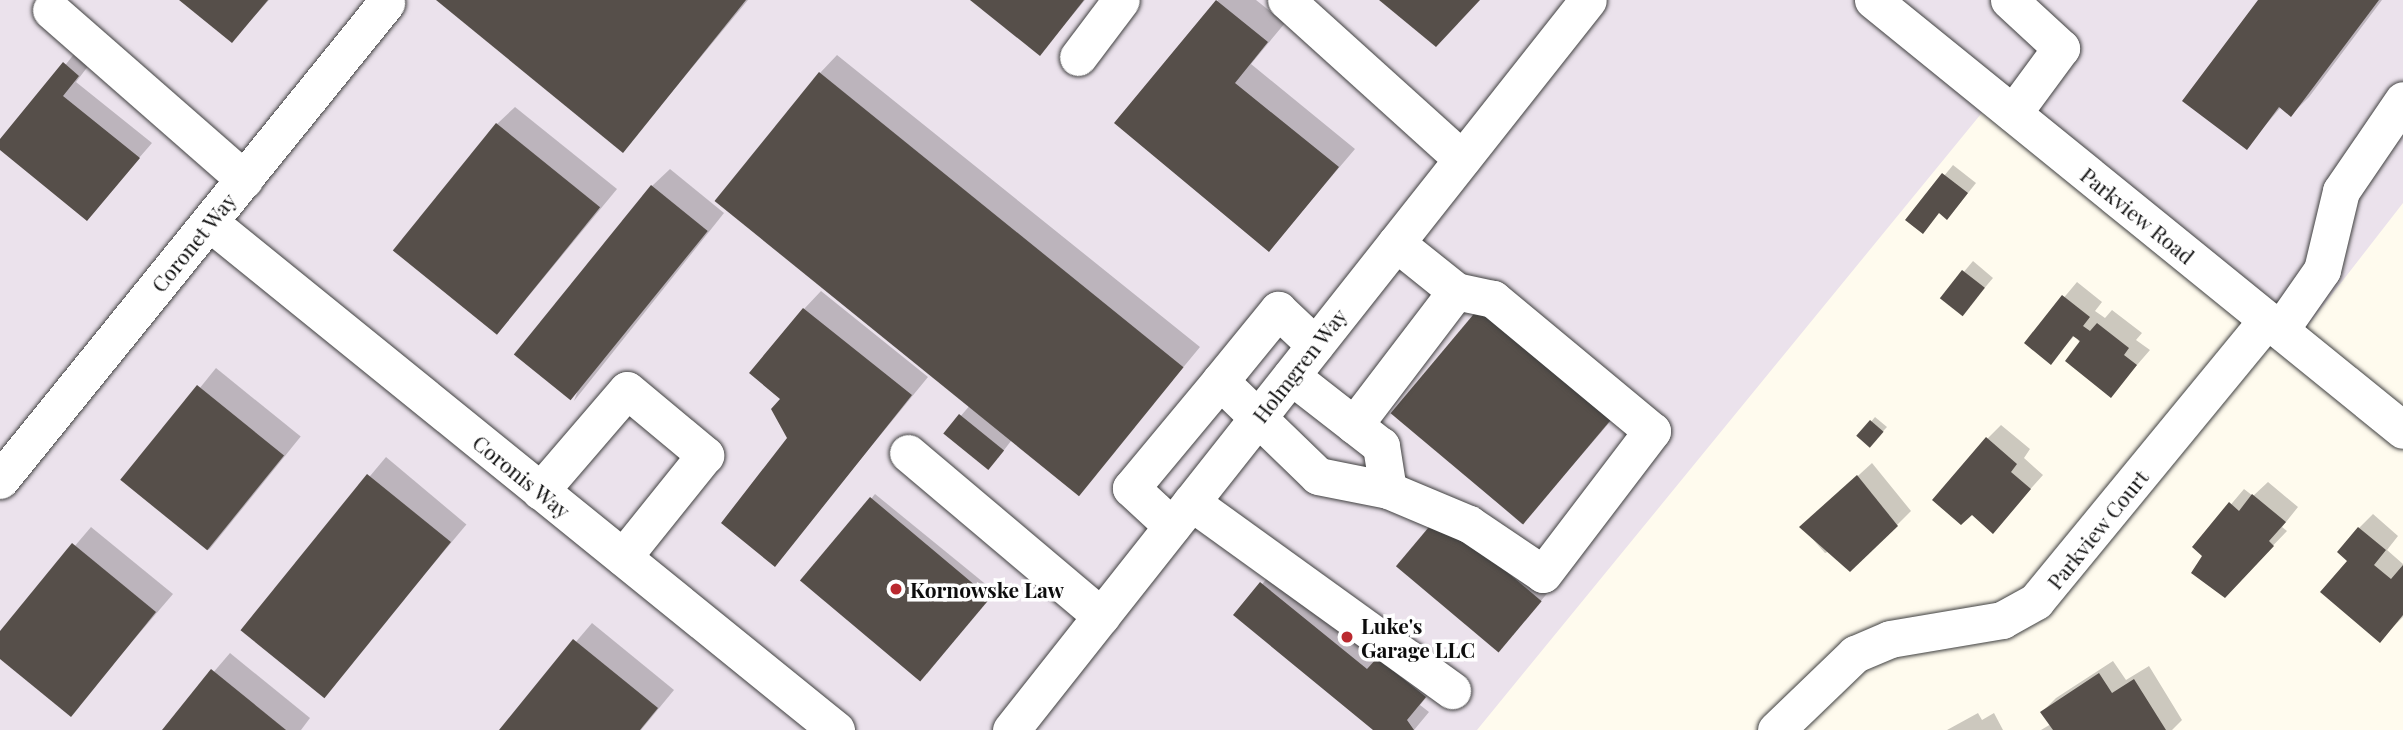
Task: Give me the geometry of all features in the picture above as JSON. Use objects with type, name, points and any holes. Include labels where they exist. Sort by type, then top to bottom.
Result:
[{"type":"street","points":[[1078,57],[1122,0]]},
{"type":"street","points":[[1286,0],[1462,159]]},
{"type":"street","name":"Holmgren Way","points":[[1011,730],[1588,0]]},
{"type":"street","name":"Parkview Road","points":[[1873,0],[2403,430]]},
{"type":"street","points":[[2009,0],[2061,48],[2013,113]]},
{"type":"street","name":"Coronet Way","points":[[0,480],[386,3]]},
{"type":"street","points":[[51,10],[244,179]]},
{"type":"street","name":"Parkview Court","points":[[1776,730],[1855,654],[1890,639],[2002,620],[2036,601],[2322,270],[2341,191],[2403,100]]},
{"type":"street","name":"Coronis Way","points":[[209,222],[836,730]]},
{"type":"street","points":[[1220,381],[1260,415],[1318,476],[1388,490],[1469,524],[1543,574],[1652,431],[1493,299],[1456,291],[1395,243]]},
{"type":"street","points":[[1354,425],[1456,291]]},
{"type":"street","points":[[1315,345],[1278,310],[1131,488],[1182,514],[1452,690]]},
{"type":"street","points":[[1291,376],[1381,446],[1388,490]]},
{"type":"street","points":[[540,491],[627,390],[705,456],[623,557]]},
{"type":"street","points":[[908,453],[1101,615]]},
{"type":"shaded area","points":[[0,0],[2403,0],[2403,203],[2295,342],[1994,98],[1477,730],[0,730]]},
{"type":"building","points":[[179,0],[268,0],[232,43]]},
{"type":"building","points":[[436,0],[746,0],[623,153]]},
{"type":"building","points":[[970,0],[1084,0],[1040,56]]},
{"type":"building","points":[[1216,0],[1268,42],[1235,83],[1339,167],[1269,252],[1114,123]]},
{"type":"building","points":[[1379,0],[1480,0],[1436,47]]},
{"type":"building","points":[[2258,0],[2379,0],[2291,117],[2279,107],[2247,150],[2182,101]]},
{"type":"building","points":[[63,62],[79,76],[63,96],[140,158],[87,221],[0,150],[0,139]]},
{"type":"building","points":[[819,72],[1183,367],[1079,496],[715,201]]},
{"type":"building","points":[[496,123],[600,207],[497,335],[393,250]]},
{"type":"building","points":[[1942,173],[1968,193],[1947,220],[1939,213],[1923,234],[1905,220]]},
{"type":"building","points":[[651,185],[708,231],[571,400],[514,354]]},
{"type":"building","points":[[1962,270],[1985,288],[1963,316],[1940,298]]},
{"type":"building","points":[[2062,295],[2090,317],[2083,326],[2090,331],[2097,323],[2129,348],[2124,355],[2137,365],[2111,398],[2065,361],[2080,341],[2073,336],[2051,365],[2024,343]]},
{"type":"building","points":[[803,308],[912,395],[775,567],[721,523],[787,438],[771,409],[780,399],[749,373]]},
{"type":"building","points":[[1478,309],[1611,420],[1523,524],[1391,413]]},
{"type":"building","points":[[197,385],[284,455],[207,550],[120,480]]},
{"type":"building","points":[[959,414],[1004,451],[988,470],[943,433]]},
{"type":"building","points":[[1870,420],[1884,432],[1870,448],[1856,436]]},
{"type":"building","points":[[1986,437],[2017,464],[2011,472],[2031,489],[1993,534],[1972,515],[1961,525],[1932,500]]},
{"type":"building","points":[[367,474],[451,542],[324,698],[241,630]]},
{"type":"building","points":[[1857,475],[1898,526],[1850,572],[1799,527]]},
{"type":"building","points":[[2252,494],[2286,522],[2269,541],[2274,546],[2225,598],[2191,573],[2202,556],[2192,547],[2229,502],[2239,511]]},
{"type":"building","name":"Kornowske Law","points":[[870,497],[990,598],[920,681],[800,580]]},
{"type":"building","points":[[1439,515],[1542,601],[1499,652],[1396,566]]},
{"type":"building","points":[[2358,527],[2386,550],[2374,565],[2391,579],[2403,565],[2403,615],[2380,643],[2320,592],[2347,561],[2337,552]]},
{"type":"building","points":[[72,543],[156,612],[71,717],[0,659],[0,631]]},
{"type":"building","points":[[1260,582],[1367,669],[1377,658],[1426,697],[1407,720],[1414,730],[1373,730],[1233,615]]},
{"type":"building","points":[[573,639],[658,708],[640,730],[499,730]]},
{"type":"building","points":[[211,669],[286,730],[162,730]]},
{"type":"building","points":[[2099,673],[2112,693],[2134,679],[2166,730],[2053,730],[2040,712]]},
{"type":"place","name":"Kornowske Law","points":[[896,589]]},
{"type":"place","name":"Luke's Garage LLC","points":[[1347,637]]}]
